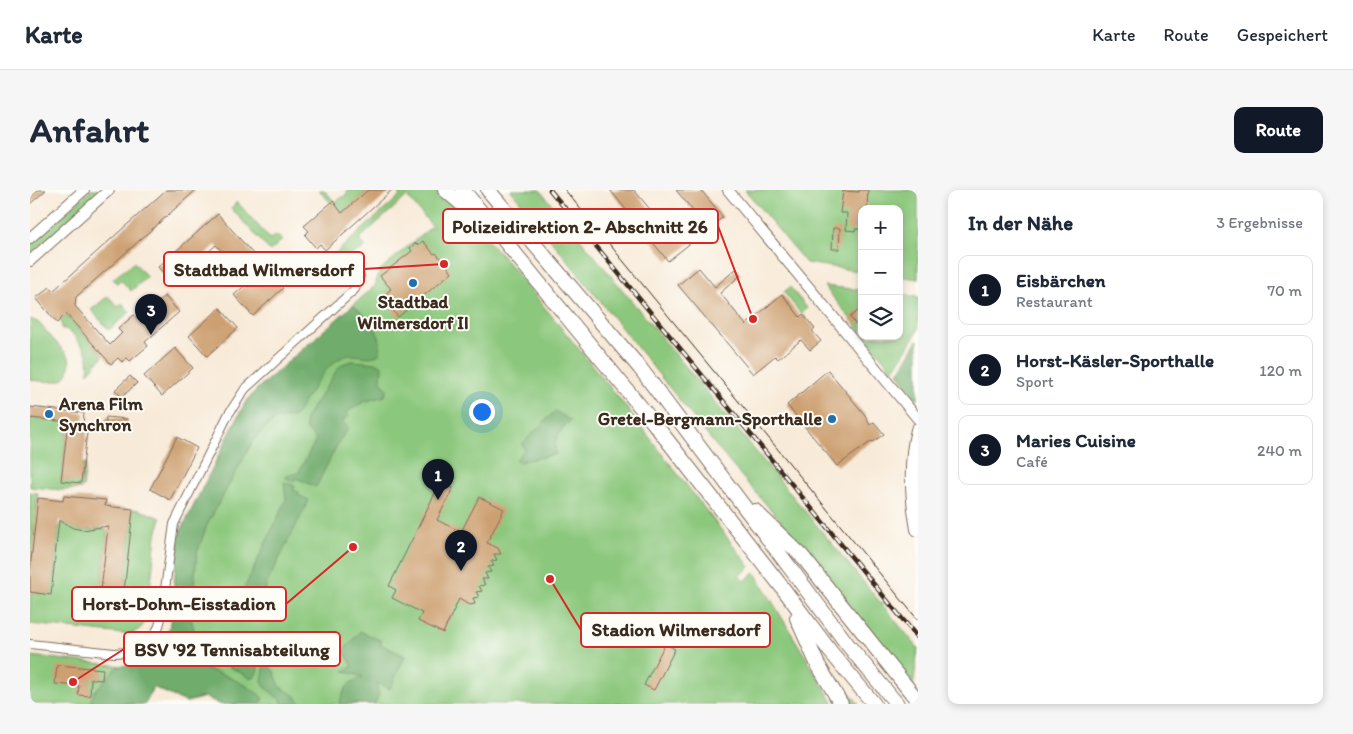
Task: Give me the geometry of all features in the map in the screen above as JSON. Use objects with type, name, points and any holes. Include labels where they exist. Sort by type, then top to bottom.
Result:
[{"type":"highway","points":[[445,190],[503,239]]},
{"type":"highway","points":[[463,190],[653,422],[830,651],[874,704]]},
{"type":"highway","points":[[488,190],[502,204],[640,368],[848,646],[897,704]]},
{"type":"highway","points":[[496,190],[502,204]]},
{"type":"highway","points":[[918,430],[913,468],[913,495],[918,529]]},
{"type":"highway","points":[[726,483],[802,556],[918,701]]},
{"type":"highway","points":[[785,591],[818,663],[841,704]]},
{"type":"street","points":[[30,238],[84,190]]},
{"type":"street","points":[[30,261],[109,190]]},
{"type":"street","points":[[728,190],[918,419]]},
{"type":"street","points":[[30,644],[114,653],[128,652],[148,644],[153,638],[161,618],[172,533],[176,520],[228,415],[245,389],[355,289],[360,276]]},
{"type":"green space","points":[[91,190],[102,190],[30,254],[30,244]]},
{"type":"green space","points":[[319,190],[324,190],[335,202],[346,195],[348,190],[368,190],[342,213]]},
{"type":"green space","points":[[396,190],[439,190],[501,254],[622,402],[750,567],[739,576],[744,581],[755,573],[834,704],[219,704],[205,697],[186,702],[153,687],[145,704],[30,704],[30,656],[123,666],[150,659],[162,660],[170,624],[179,535],[245,403],[257,389],[375,286],[380,270],[432,226],[407,196],[359,239],[365,246],[363,249],[354,253],[335,269],[328,260],[400,196]]},
{"type":"green space","points":[[511,190],[540,190],[918,648],[913,687],[806,550],[729,462]]},
{"type":"green space","points":[[745,190],[918,190],[918,279],[903,277],[903,205],[858,205],[858,271],[806,263]]},
{"type":"green space","points":[[237,202],[270,239],[276,235],[282,240],[270,251],[231,208]]},
{"type":"green space","points":[[134,262],[147,277],[131,291],[121,280],[117,283],[113,279]]},
{"type":"green space","points":[[824,286],[858,290],[858,328]]},
{"type":"green space","points":[[790,287],[807,308],[801,314],[784,292]]},
{"type":"green space","points":[[903,295],[918,297],[918,330],[893,371],[868,340],[903,340]]},
{"type":"green space","points":[[108,296],[118,307],[122,303],[130,312],[109,330],[91,310]]},
{"type":"green space","points":[[353,305],[374,326],[380,340],[379,354],[369,357],[349,355],[341,358],[325,371],[295,416],[278,419],[269,424],[253,441],[207,525],[197,553],[191,618],[194,630],[201,642],[214,650],[232,653],[249,647],[258,666],[254,678],[250,678],[226,665],[165,649],[170,624],[179,535],[245,403],[257,389]]},
{"type":"green space","points":[[66,315],[103,356],[88,373],[88,359],[85,350],[76,337],[66,329],[62,329],[61,320]]},
{"type":"green space","points":[[30,319],[38,322],[69,357],[68,374],[64,378],[53,382],[30,380]]},
{"type":"green space","points":[[918,340],[918,399],[917,400],[898,373]]},
{"type":"green space","points":[[352,361],[378,363],[382,366],[381,381],[387,389],[385,396],[363,402],[346,413],[349,416],[342,421],[349,428],[339,441],[316,487],[296,478],[294,481],[286,478],[298,473],[316,440],[306,429],[305,419],[337,370],[342,364]]},
{"type":"green space","points":[[555,411],[571,421],[558,435],[555,445],[556,454],[519,462],[515,461],[525,449],[522,444]]},
{"type":"green space","points":[[30,418],[68,422],[61,480],[81,482],[84,463],[86,463],[83,487],[81,489],[62,490],[30,487]]},
{"type":"green space","points":[[284,482],[295,486],[293,490],[299,492],[298,495],[309,500],[266,585],[264,596],[243,591],[286,500]]},
{"type":"green space","points":[[30,492],[38,493],[30,570]]},
{"type":"green space","points":[[133,509],[161,518],[156,535],[148,613],[143,626],[133,633],[124,634],[30,624],[30,593],[51,594],[59,526],[62,523],[81,530],[101,528],[107,531],[100,600],[123,602]]},
{"type":"green space","points":[[360,631],[382,641],[380,644],[405,656],[390,689],[376,683],[379,694],[375,704],[339,704],[347,687],[363,677],[344,671],[353,666],[343,650]]},
{"type":"green space","points":[[163,657],[202,667],[228,677],[253,690],[263,698],[260,704],[219,704],[205,697],[186,702],[153,687],[145,704],[89,704],[95,691],[118,666],[162,660]]},
{"type":"green space","points":[[265,663],[274,671],[280,687],[294,695],[302,704],[285,704],[265,687],[262,681]]},
{"type":"green space","points":[[829,668],[859,704],[849,704]]},
{"type":"building","points":[[30,190],[46,190],[30,204]]},
{"type":"building","points":[[166,190],[196,190],[76,297],[75,306],[110,345],[122,333],[118,329],[134,315],[138,319],[165,296],[179,312],[145,342],[148,346],[130,361],[127,358],[122,362],[118,358],[111,364],[66,314],[57,323],[36,298],[50,287],[53,291]]},
{"type":"building","points":[[368,190],[392,190],[325,250],[320,244],[316,248],[305,235],[309,231],[304,226],[333,201],[342,213]]},
{"type":"building","points":[[610,190],[634,190],[673,237],[698,217],[676,190],[701,190],[723,217],[668,261]]},
{"type":"building","points":[[859,190],[868,190],[867,205],[858,205],[858,229],[855,229],[855,231],[846,230],[847,213],[840,213],[843,191],[859,192]]},
{"type":"building","points":[[218,214],[283,288],[253,316],[234,295],[249,282],[216,245],[172,284],[158,267]]},
{"type":"building","points":[[833,228],[840,228],[839,249],[832,249]]},
{"type":"building","name":"Stadtbad Wilmersdorf II","points":[[423,241],[452,272],[398,317],[382,297],[391,289],[380,276],[412,251],[410,248],[416,243],[418,245]]},
{"type":"building","points":[[699,268],[715,287],[736,269],[741,275],[720,293],[746,325],[782,294],[800,317],[803,314],[815,329],[812,331],[821,341],[810,350],[801,340],[778,359],[775,356],[753,374],[678,285]]},
{"type":"building","points":[[220,308],[238,328],[207,356],[189,336]]},
{"type":"building","points":[[858,311],[858,324],[856,325],[850,317]]},
{"type":"building","points":[[175,348],[193,368],[162,396],[144,376]]},
{"type":"building","name":"Gretel-Bergmann-Sporthalle","points":[[828,370],[865,415],[870,425],[874,422],[884,434],[837,466],[787,405]]},
{"type":"building","points":[[130,376],[137,383],[122,397],[115,390]]},
{"type":"building","points":[[30,407],[84,413],[83,424],[88,424],[81,483],[61,481],[68,422],[30,418]]},
{"type":"building","points":[[106,417],[127,419],[126,427],[105,424]]},
{"type":"building","points":[[177,437],[197,448],[170,500],[150,489]]},
{"type":"building","points":[[441,481],[453,488],[437,520],[461,532],[479,497],[504,509],[487,543],[498,548],[501,554],[494,554],[497,560],[491,561],[494,566],[488,567],[491,572],[485,573],[488,579],[482,579],[485,585],[479,586],[482,591],[476,592],[479,597],[473,598],[475,604],[469,605],[459,599],[443,633],[418,621],[422,613],[392,598],[396,590],[389,586]]},
{"type":"building","points":[[64,496],[106,500],[105,506],[133,509],[123,602],[100,600],[108,526],[83,530],[73,528],[59,520],[51,595],[30,592],[30,570],[38,498],[63,501]]},
{"type":"building","points":[[665,644],[675,649],[654,690],[644,685]]},
{"type":"building","points":[[57,665],[103,669],[102,680],[91,679],[90,696],[78,695],[79,686],[55,684]]},
{"type":"tram line","points":[[565,190],[918,620]]},
{"type":"railway","points":[[550,190],[918,638]]},
{"type":"place","name":"Stadtbad Wilmersdorf","points":[[444,264]]},
{"type":"place","name":"Stadtbad Wilmersdorf II","points":[[413,283]]},
{"type":"place","name":"Polizeidirektion 2- Abschnitt 26","points":[[753,319]]},
{"type":"place","name":"Maries Cuisine","points":[[151,335]]},
{"type":"place","name":"Arena Film Synchron","points":[[49,414]]},
{"type":"place","name":"Gretel-Bergmann-Sporthalle","points":[[832,419]]},
{"type":"place","name":"Eisbärchen","points":[[438,500]]},
{"type":"place","name":"Horst-Dohm-Eisstadion","points":[[353,547]]},
{"type":"place","name":"Horst-Käsler-Sporthalle","points":[[461,571]]},
{"type":"place","name":"Stadion Wilmersdorf","points":[[550,579]]},
{"type":"place","name":"BSV '92 Tennisabteilung","points":[[73,682]]}]
